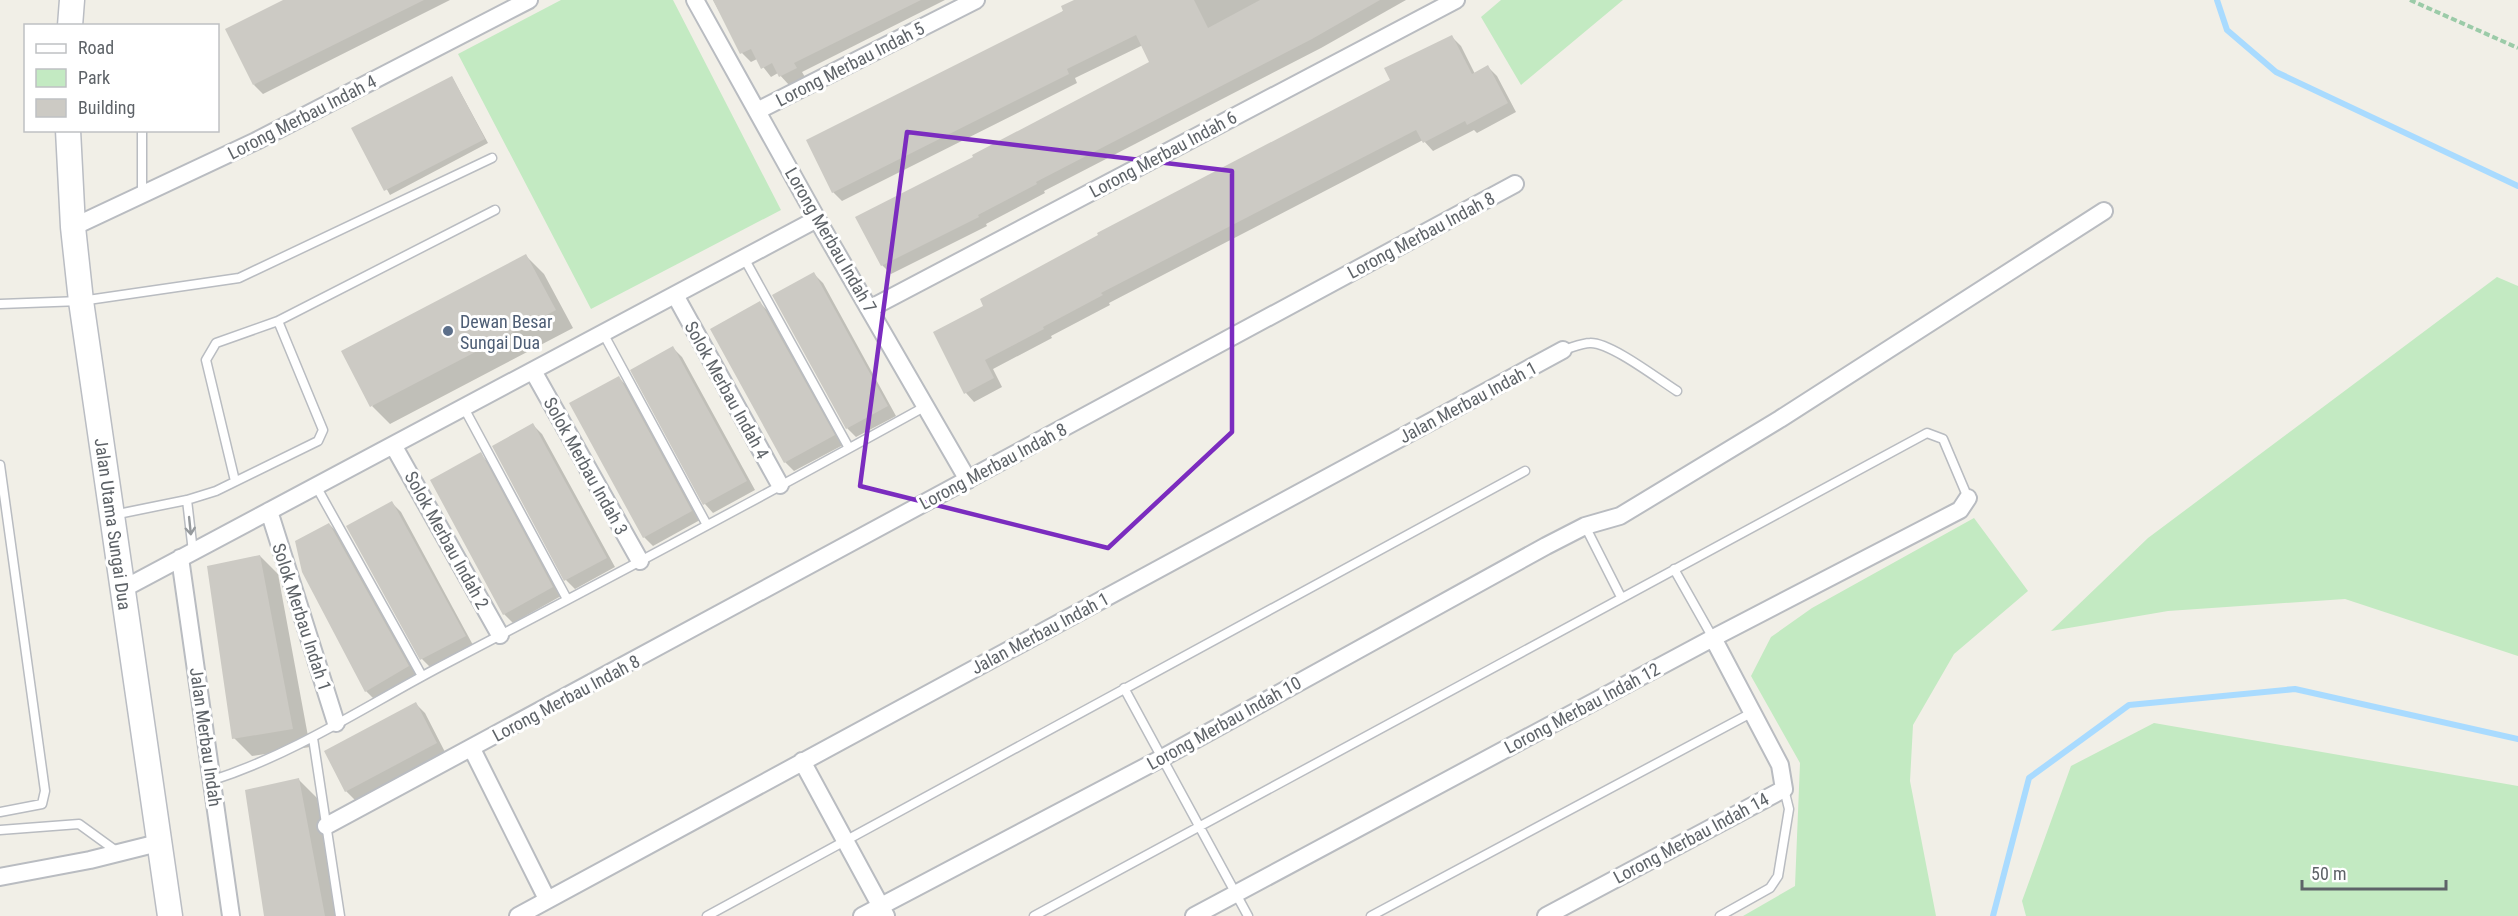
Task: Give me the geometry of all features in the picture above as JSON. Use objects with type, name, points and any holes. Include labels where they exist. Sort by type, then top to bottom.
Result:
[{"type":"main road","points":[[70,24],[72,0]]},
{"type":"main road","name":"Jalan Utama Sungai Dua","points":[[68,132],[73,227],[81,301],[169,916]]},
{"type":"street","name":"Lorong Merbau Indah 4","points":[[73,227],[142,197],[530,0]]},
{"type":"street","name":"Lorong Merbau Indah 7","points":[[695,0],[817,219],[871,308],[968,480]]},
{"type":"street","name":"Lorong Merbau Indah 5","points":[[757,111],[976,0]]},
{"type":"street","name":"Lorong Merbau Indah 6","points":[[871,308],[1455,0]]},
{"type":"street","name":"Lorong Merbau Indah 8","points":[[326,826],[1515,184]]},
{"type":"street","name":"Lorong Merbau Indah 10","points":[[862,916],[883,911],[1585,526],[1620,516],[1780,419],[2104,211]]},
{"type":"street","points":[[123,589],[817,219]]},
{"type":"street","name":"Solok Merbau Indah 4","points":[[675,295],[780,485]]},
{"type":"street","name":"Jalan Merbau Indah 1","points":[[518,916],[1563,350]]},
{"type":"street","name":"Solok Merbau Indah 3","points":[[533,371],[640,561]]},
{"type":"street","name":"Solok Merbau Indah 2","points":[[393,445],[500,635]]},
{"type":"street","name":"Lorong Merbau Indah 12","points":[[1194,916],[1713,638],[1960,510],[1968,498]]},
{"type":"street","name":"Solok Merbau Indah 1","points":[[268,511],[336,723]]},
{"type":"street","name":"Jalan Merbau Indah","points":[[186,555],[231,916]]},
{"type":"street","name":"Lorong Merbau Indah 14","points":[[1546,916],[1784,789],[1780,765],[1713,638]]},
{"type":"street","name":"Lorong Merbau Indah 8","points":[[472,749],[547,899]]},
{"type":"street","points":[[802,761],[883,911]]},
{"type":"street","points":[[0,877],[158,843]]},
{"type":"lane","points":[[142,132],[142,197]]},
{"type":"lane","points":[[0,304],[81,301],[239,278],[492,158]]},
{"type":"lane","points":[[235,482],[206,360],[216,343],[278,321],[495,210]]},
{"type":"lane","points":[[744,258],[849,448]]},
{"type":"lane","points":[[113,515],[187,500],[235,482],[318,441],[323,430],[278,321]]},
{"type":"lane","points":[[603,333],[707,525]]},
{"type":"lane","points":[[1563,350],[1591,342],[1620,351],[1638,368],[1677,391]]},
{"type":"lane","points":[[213,780],[248,769],[313,738],[422,676],[926,406]]},
{"type":"lane","points":[[464,408],[567,599]]},
{"type":"lane","points":[[1034,916],[1198,825],[1927,433],[1943,439],[1968,498]]},
{"type":"lane","points":[[0,465],[45,791],[42,804],[0,812]]},
{"type":"lane","points":[[707,916],[1525,471]]},
{"type":"lane","points":[[316,486],[422,676]]},
{"type":"lane","points":[[186,555],[187,500]]},
{"type":"lane","points":[[1585,526],[1621,597]]},
{"type":"lane","points":[[1674,569],[1713,638]]},
{"type":"lane","points":[[1124,688],[1248,916]]},
{"type":"lane","points":[[1371,916],[1754,712]]},
{"type":"lane","points":[[313,738],[340,916]]},
{"type":"lane","points":[[1720,916],[1770,888],[1778,876],[1789,809],[1784,789]]},
{"type":"lane","points":[[0,830],[79,824],[119,853]]},
{"type":"path","points":[[2410,0],[2518,48]]},
{"type":"highlighted area","points":[[907,132],[1232,171],[1232,432],[1108,548],[860,486]]},
{"type":"green space","points":[[561,0],[673,0],[781,210],[591,309],[458,54]]},
{"type":"green space","points":[[1501,0],[1623,0],[1521,85],[1481,17]]},
{"type":"green space","points":[[2497,277],[2518,286],[2518,656],[2345,599],[2168,611],[2051,631],[2148,538]]},
{"type":"green space","points":[[1974,518],[2028,591],[1954,654],[1913,725],[1910,781],[1936,916],[1743,916],[1795,886],[1800,763],[1751,676],[1771,637],[1812,608]]},
{"type":"green space","points":[[2154,723],[2518,786],[2518,916],[2026,916],[2022,901],[2071,766]]},
{"type":"building","points":[[283,0],[424,0],[253,85],[225,29]]},
{"type":"building","points":[[713,0],[921,0],[794,63],[797,68],[779,77],[772,63],[761,69],[751,49],[740,54]]},
{"type":"building","points":[[1074,0],[1194,0],[1208,28],[1260,0],[1380,0],[1312,39],[1036,182],[1037,184],[978,215],[979,217],[881,266],[855,217],[973,157],[972,155],[1149,62],[1136,35],[1067,69],[1069,74],[832,193],[806,140],[1063,11],[1061,6]]},
{"type":"building","points":[[1452,35],[1472,74],[1488,65],[1508,103],[1467,125],[1465,121],[1423,143],[1416,130],[1101,293],[1103,295],[985,360],[994,378],[964,394],[933,332],[983,306],[980,299],[1098,235],[1097,233],[1390,80],[1384,68]]},
{"type":"building","points":[[452,76],[485,139],[384,191],[351,128]]},
{"type":"building","name":"Dewan Besar Sungai Dua","points":[[526,254],[556,310],[370,407],[341,351]]},
{"type":"building","points":[[814,272],[888,406],[846,429],[772,295]]},
{"type":"building","points":[[760,301],[835,435],[784,463],[710,329]]},
{"type":"building","points":[[673,346],[747,481],[703,505],[630,370]]},
{"type":"building","points":[[619,376],[692,511],[643,538],[569,403]]},
{"type":"building","points":[[533,423],[607,558],[564,581],[492,446]]},
{"type":"building","points":[[481,452],[553,587],[503,615],[430,480]]},
{"type":"building","points":[[392,501],[466,636],[420,660],[346,526]]},
{"type":"building","points":[[329,523],[409,666],[365,692],[302,572],[295,541]]},
{"type":"building","points":[[260,555],[293,729],[232,739],[207,566]]},
{"type":"building","points":[[416,702],[437,743],[345,792],[324,751]]},
{"type":"building","points":[[299,778],[325,916],[264,916],[245,790]]},
{"type":"waterway","points":[[2217,0],[2227,30],[2276,72],[2518,186]]},
{"type":"waterway","points":[[1993,916],[2029,778],[2129,705],[2295,689],[2518,739]]},
{"type":"place","name":"Dewan Besar Sungai Dua","points":[[448,331]]}]
